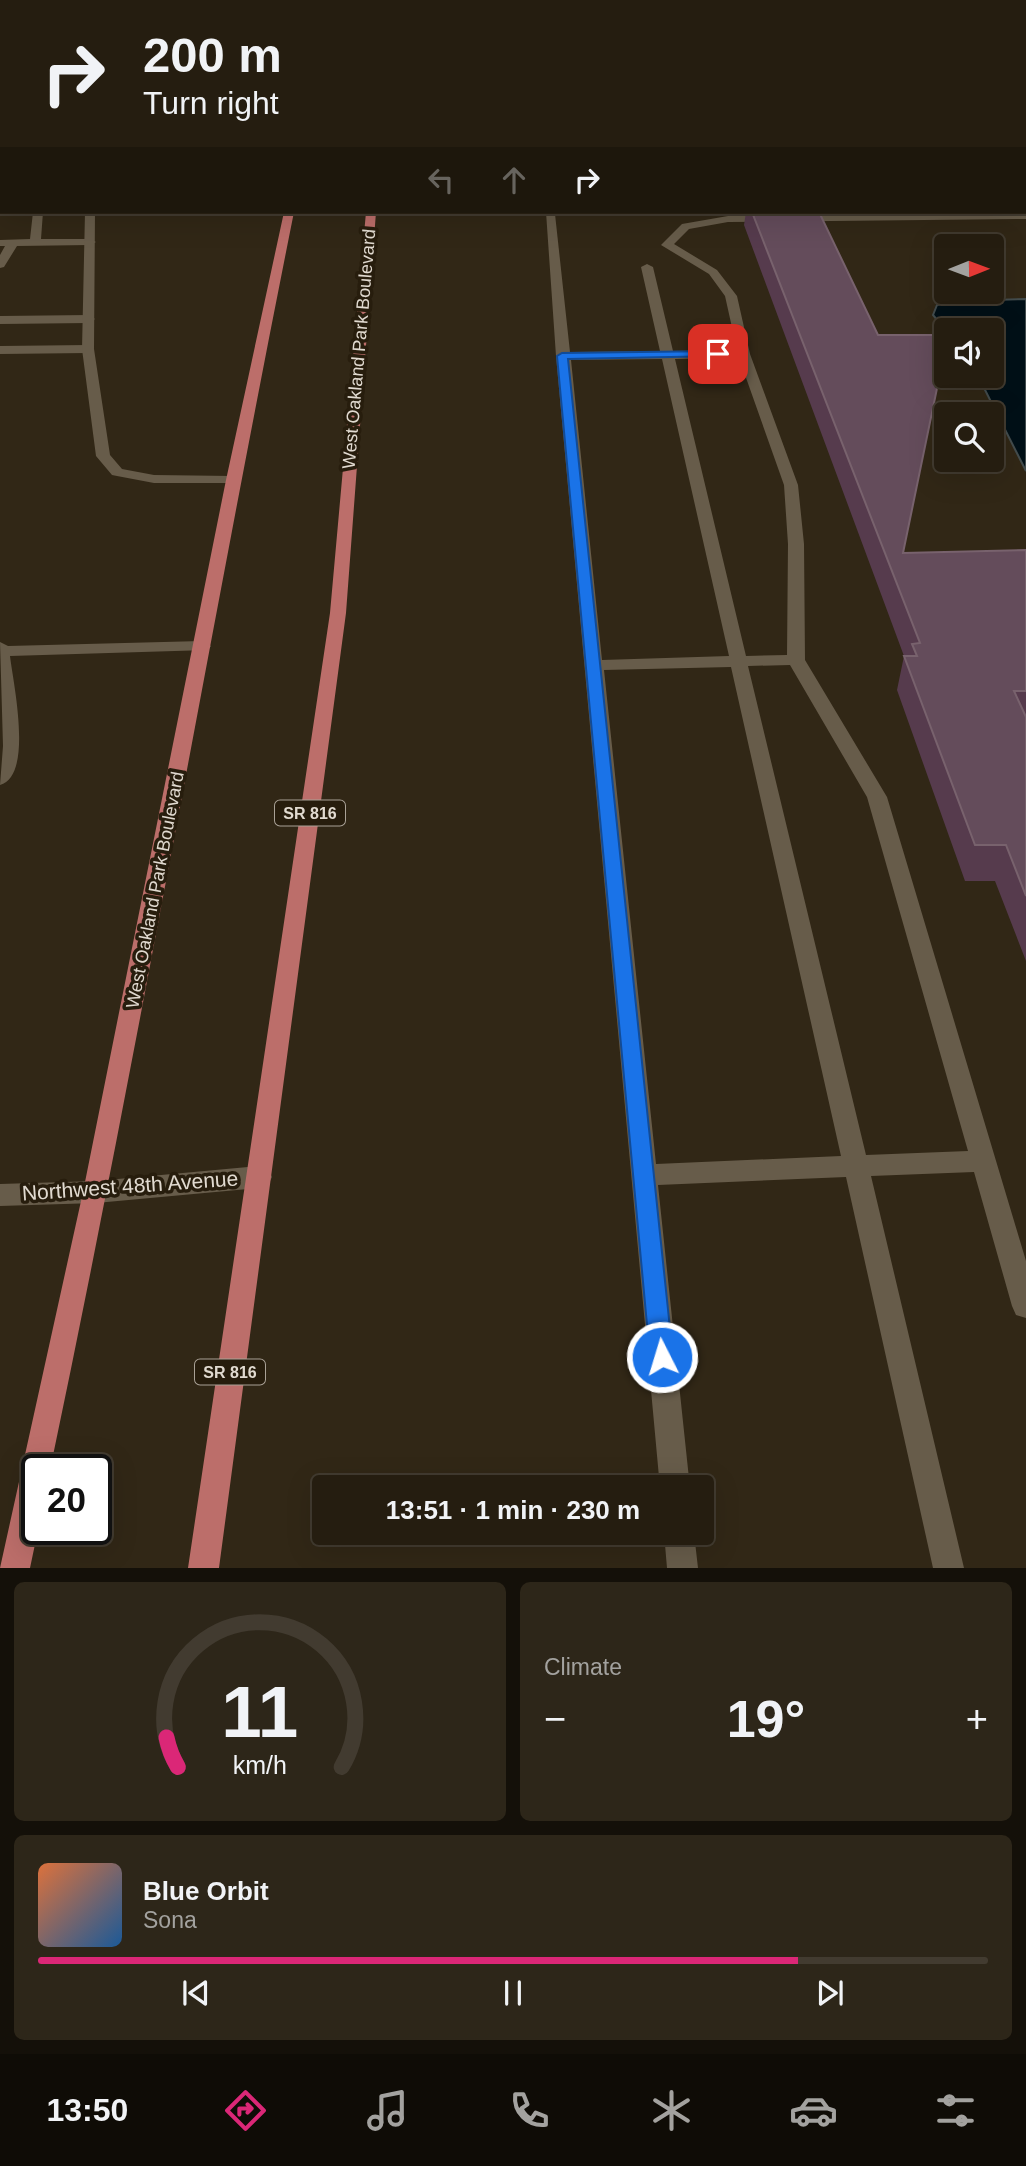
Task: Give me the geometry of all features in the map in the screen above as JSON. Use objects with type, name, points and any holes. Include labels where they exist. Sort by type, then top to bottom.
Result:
[{"type":"main road","name":"West Oakland Park Boulevard","points":[[14,1567],[96,1192],[233,480],[289,214]]},
{"type":"main road","name":"West Oakland Park Boulevard","points":[[203,1567],[338,613],[371,214]]},
{"type":"street","points":[[35,242],[38,214]]},
{"type":"street","points":[[90,214],[88,349],[103,456],[117,472],[164,481],[233,480]]},
{"type":"street","points":[[550,214],[674,1475]]},
{"type":"street","points":[[1026,216],[728,219],[686,226],[667,245],[713,272],[731,296],[744,354],[791,485],[796,544],[796,660],[877,797],[1026,1306]]},
{"type":"street","points":[[0,243],[90,242]]},
{"type":"street","points":[[0,265],[13,243]]},
{"type":"street","points":[[647,267],[949,1567]]},
{"type":"street","points":[[0,320],[89,319]]},
{"type":"street","points":[[0,350],[88,349]]},
{"type":"street","points":[[562,356],[744,354]]},
{"type":"street","points":[[0,779],[12,746],[0,649],[202,646]]},
{"type":"street","points":[[644,1175],[984,1161]]},
{"type":"street","name":"Northwest 48th Avenue","points":[[0,1195],[96,1192],[259,1177]]},
{"type":"lane","points":[[593,665],[796,660]]},
{"type":"lane","points":[[680,1545],[683,1567]]},
{"type":"shaded area","points":[[1026,299],[1026,471],[1004,427],[1004,402],[991,402],[984,388],[1004,388],[1004,318],[935,318],[933,315],[937,305],[1004,304],[1004,300]]},
{"type":"building","points":[[753,214],[820,214],[878,335],[934,335],[934,388],[937,388],[903,553],[1026,550],[1026,691],[1014,691],[1026,717],[1026,896],[1006,845],[975,845],[904,656],[917,656],[912,644],[920,643]]},
{"type":"route","points":[[662,1357],[562,356],[718,354]]}]
